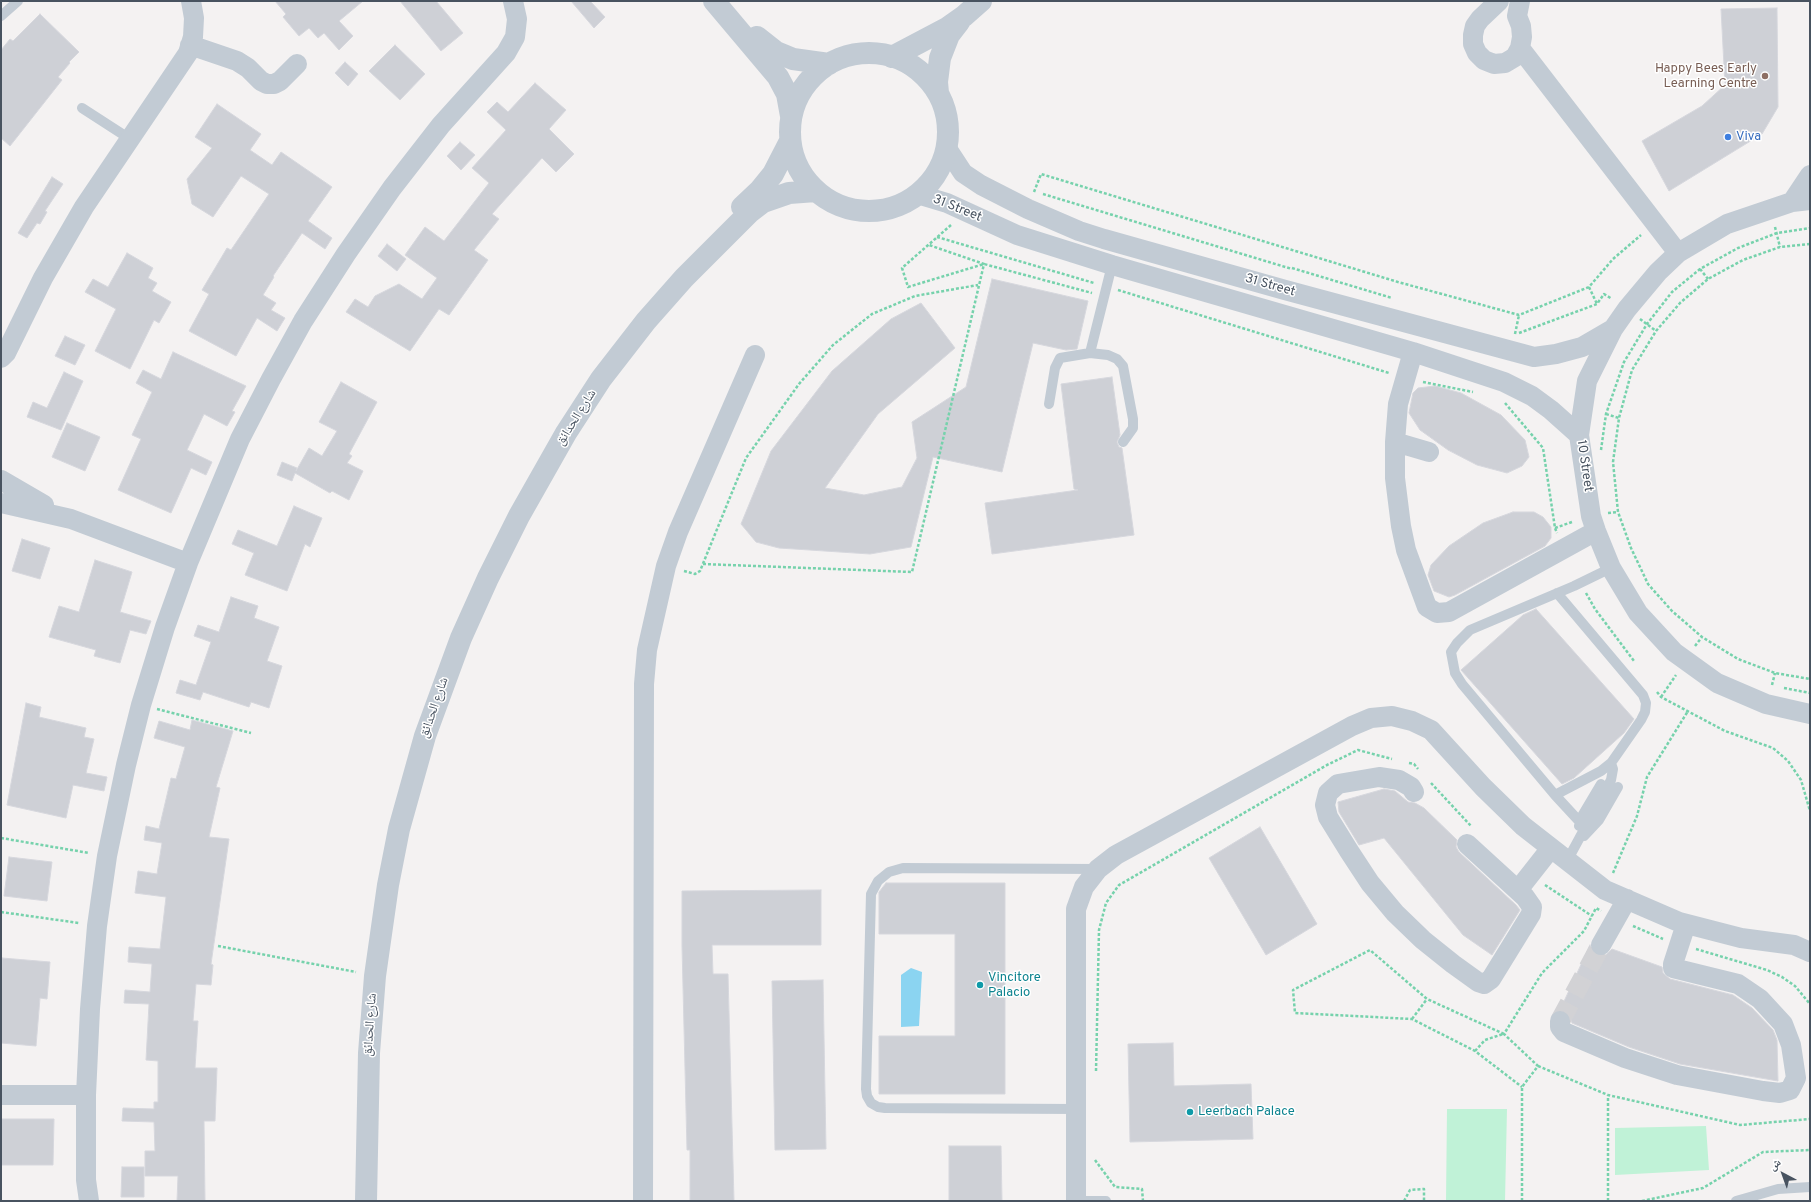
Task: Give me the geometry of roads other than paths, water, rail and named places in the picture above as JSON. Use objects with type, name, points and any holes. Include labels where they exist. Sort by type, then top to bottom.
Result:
[{"type":"street","points":[[3,361],[42,278],[84,207],[179,68],[193,37],[194,18],[191,1]]},
{"type":"street","points":[[89,1201],[86,1180],[86,1095],[90,1009],[97,926],[107,856],[126,765],[165,626],[213,500],[240,439],[270,379],[303,321],[346,254],[392,188],[441,125],[506,53],[515,37],[517,19],[512,1]]},
{"type":"street","points":[[714,1],[778,77],[787,94],[791,116],[790,141],[798,168],[816,191],[829,200],[844,207],[875,211],[890,208],[904,202],[917,194],[934,176],[946,147],[947,122],[938,94],[919,70],[892,56],[872,53],[857,54],[842,57],[829,64],[805,85],[795,103],[791,116]]},
{"type":"street","points":[[725,1],[754,34],[776,52],[793,60],[829,64]]},
{"type":"street","points":[[892,56],[928,38],[964,16],[981,1]]},
{"type":"street","points":[[1499,1],[1480,18],[1475,26],[1473,44],[1477,53],[1484,60],[1494,64],[1505,63],[1515,57],[1520,48],[1522,37],[1521,26],[1516,16],[1520,1]]},
{"type":"street","points":[[938,94],[937,82],[940,58],[949,35],[964,16]]},
{"type":"street","points":[[190,45],[237,61],[248,68],[261,81],[267,84],[274,84],[280,81],[297,64]]},
{"type":"street","points":[[1520,48],[1678,254]]},
{"type":"street","points":[[684,278],[688,266],[694,257],[760,190],[772,174],[790,141]]},
{"type":"street","name":"31 Street","points":[[946,147],[963,172],[981,184],[1028,209],[1104,239],[1285,290],[1534,358],[1582,347],[1613,330]]},
{"type":"street","points":[[1801,201],[1810,175]]},
{"type":"street","points":[[684,278],[750,212],[763,202],[789,193],[816,191]]},
{"type":"street","name":"31 Street","points":[[917,194],[947,203],[1017,235],[1112,266],[1413,352],[1504,382],[1532,396],[1551,410],[1579,436]]},
{"type":"street","name":"10 Street","points":[[1801,201],[1727,224],[1678,254],[1658,272],[1627,309],[1613,330],[1587,381],[1579,436],[1591,516],[1603,526],[1611,568],[1638,613],[1674,652],[1717,683],[1766,704],[1810,714]]},
{"type":"street","name":"شارع الحدائق","points":[[366,1201],[369,1053],[375,976],[388,885],[399,829],[414,773],[438,699],[461,638],[488,578],[519,516],[566,433],[588,398],[629,342],[684,278]]},
{"type":"street","points":[[1413,352],[1398,404],[1395,442],[1395,478],[1401,526],[1406,550],[1418,588],[1424,602],[1431,611],[1437,613],[1449,612],[1603,526]]},
{"type":"street","points":[[643,1201],[644,684],[647,650],[666,566],[678,532],[755,356]]},
{"type":"street","points":[[1395,442],[1429,452]]},
{"type":"street","points":[[1,480],[71,519]]},
{"type":"street","points":[[1,503],[71,519],[188,563]]},
{"type":"street","points":[[1076,1201],[1076,909],[1084,887],[1098,869],[1116,855],[1352,726],[1371,718],[1392,716],[1412,720],[1431,730],[1483,787],[1523,826],[1605,890],[1686,924],[1741,938],[1804,946]]},
{"type":"street","points":[[1422,786],[1411,787],[1399,780],[1379,777],[1338,784],[1328,792],[1325,805],[1328,817],[1370,883],[1395,912],[1423,940],[1478,982],[1487,983],[1491,979],[1531,914],[1530,903],[1524,883],[1471,837]]},
{"type":"street","points":[[1524,883],[1551,848]]},
{"type":"street","points":[[1601,945],[1627,899]]},
{"type":"street","points":[[1560,1021],[1560,1027],[1564,1032],[1625,1058],[1677,1074],[1763,1091],[1780,1093],[1790,1090],[1796,1078],[1791,1045],[1783,1024],[1760,999],[1738,984],[1673,968],[1686,924]]},
{"type":"street","points":[[1,1095],[86,1095]]},
{"type":"street","points":[[82,1201],[86,1180]]},
{"type":"lane","points":[[1,16],[18,1]]},
{"type":"lane","points":[[82,108],[130,139]]},
{"type":"lane","points":[[1090,353],[1112,266]]},
{"type":"lane","points":[[1049,404],[1057,362],[1060,358],[1090,353],[1108,355],[1117,359],[1123,366],[1133,428],[1123,442]]},
{"type":"lane","points":[[1579,821],[1555,795],[1462,684],[1454,673],[1452,652],[1457,642],[1470,630],[1611,568]]},
{"type":"lane","points":[[1555,795],[1601,771],[1611,763],[1645,712],[1646,703],[1643,695],[1557,593]]},
{"type":"lane","points":[[1567,861],[1611,780],[1613,769],[1611,763]]},
{"type":"lane","points":[[1577,843],[1579,821],[1601,784]]},
{"type":"lane","points":[[1577,843],[1599,820],[1618,787]]},
{"type":"lane","points":[[1076,1109],[885,1108],[878,1107],[871,1103],[867,1096],[866,1089],[871,894],[878,881],[889,872],[903,868],[1098,869]]},
{"type":"lane","points":[[1736,1201],[1778,1189],[1810,1187]]},
{"type":"lane","points":[[1076,1201],[1106,1201]]},
{"type":"water","points":[[911,968],[922,972],[919,1026],[901,1027],[901,975]]},
{"type":"tunnel","points":[[1560,1021],[1601,945]]},
{"type":"place","name":"Happy Bees Early Learning Centre","points":[[1765,76]]},
{"type":"place","name":"Viva","points":[[1728,137]]},
{"type":"place","name":"Vincitore Palacio","points":[[980,985]]},
{"type":"place","name":"Leerbach Palace","points":[[1190,1112]]}]
